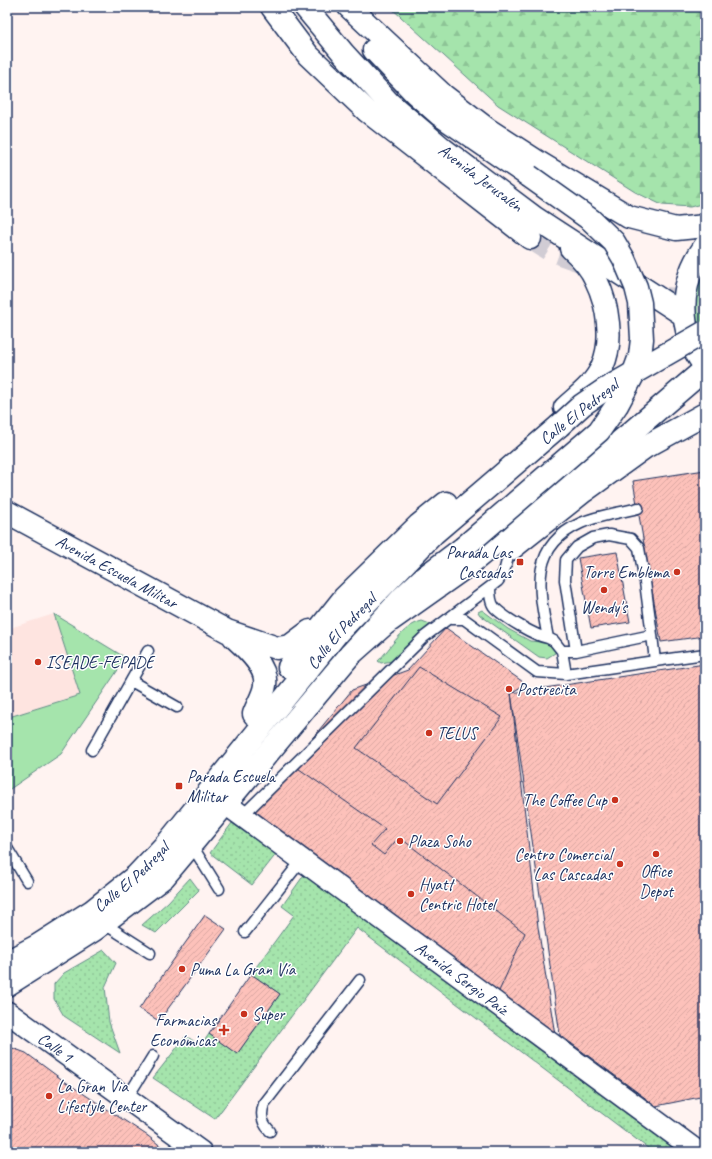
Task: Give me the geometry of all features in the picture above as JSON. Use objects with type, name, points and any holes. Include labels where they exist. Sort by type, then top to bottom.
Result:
[{"type":"main road","points":[[183,824],[201,784],[344,598],[419,525],[587,389],[602,368],[608,346],[608,322],[599,288],[592,272],[569,246],[532,228],[367,111],[308,55],[272,7]]},
{"type":"main road","name":"Avenida Jerusalén","points":[[305,7],[344,54],[390,104],[532,228],[684,314]]},
{"type":"main road","points":[[338,7],[375,51],[415,93],[440,115],[591,220],[614,242],[624,259],[636,287],[640,303],[642,323],[640,356],[634,375],[617,405],[599,431],[465,557]]},
{"type":"main road","points":[[349,7],[444,96],[487,129],[554,172],[629,217],[676,229],[705,226]]},
{"type":"main road","points":[[705,246],[692,268],[687,282],[684,314],[697,336],[705,366]]},
{"type":"main road","points":[[551,419],[603,383],[666,347],[697,336]]},
{"type":"main road","name":"Calle El Pedregal","points":[[7,962],[37,946],[92,911],[136,876],[183,824],[338,632],[433,534],[582,405],[626,376],[648,366],[697,336]]},
{"type":"main road","points":[[465,557],[628,435],[705,369]]},
{"type":"main road","points":[[350,655],[436,604],[510,550],[584,491],[640,450],[705,414]]},
{"type":"main road","name":"Avenida Escuela Militar","points":[[7,512],[227,631],[277,648],[290,646],[310,631],[326,613],[344,598]]},
{"type":"main road","name":"Calle El Pedregal","points":[[7,985],[103,924],[164,877],[191,844],[233,810],[350,655],[403,597],[422,579],[465,557]]},
{"type":"main road","name":"Avenida Escuela Militar","points":[[227,631],[254,655],[265,680],[265,686],[254,714]]},
{"type":"street","name":"Avenida Sergio Paíz","points":[[233,810],[698,1152]]},
{"type":"street","name":"Calle 1","points":[[7,1012],[201,1152]]},
{"type":"lane","points":[[548,638],[541,601],[540,570],[544,555],[553,543],[565,532],[582,522],[638,508]]},
{"type":"lane","points":[[576,651],[565,580],[566,560],[577,547],[594,538],[609,535],[631,539],[638,548],[645,582],[655,661]]},
{"type":"lane","points":[[233,810],[413,647],[498,581],[504,572],[510,550]]},
{"type":"lane","points":[[490,587],[491,599],[495,608],[536,636],[548,638],[554,641],[562,651],[566,674]]},
{"type":"lane","points":[[451,619],[464,619],[537,672],[566,674],[705,654]]},
{"type":"lane","points":[[562,651],[576,651],[652,635]]},
{"type":"lane","points":[[92,750],[148,651]]},
{"type":"lane","points":[[131,681],[176,707]]},
{"type":"lane","points":[[191,844],[219,890]]},
{"type":"lane","points":[[7,848],[27,881]]},
{"type":"lane","points":[[245,932],[301,861]]},
{"type":"lane","points":[[103,924],[150,953]]},
{"type":"lane","points":[[270,1131],[263,1122],[261,1116],[264,1104],[360,980]]},
{"type":"lane","points":[[128,1098],[153,1056]]},
{"type":"shaded area","name":"ISEADE-FEPADE","points":[[54,614],[80,695],[9,717],[7,712],[7,629]]},
{"type":"green space","points":[[390,7],[705,7],[705,203],[690,207],[662,205],[635,192],[498,105]]},
{"type":"green space","points":[[705,267],[705,345],[698,326],[695,306],[697,286]]},
{"type":"green space","points":[[482,610],[508,629],[530,641],[551,643],[556,650],[555,653],[547,658],[539,657],[480,615],[478,612]]},
{"type":"green space","name":"ISEADE-FEPADE","points":[[54,614],[126,658],[61,754],[7,791],[7,712],[9,717],[80,695]]},
{"type":"green space","points":[[422,621],[430,624],[392,661],[381,663],[378,661],[403,632],[409,627]]},
{"type":"green space","points":[[232,823],[277,853],[252,885],[210,853]]},
{"type":"green space","points":[[306,872],[680,1152],[653,1152],[357,928],[215,1119],[153,1078],[186,1036],[201,1046],[209,1034],[237,1054],[280,994],[251,974],[294,915],[282,906]]},
{"type":"green space","points":[[190,878],[199,890],[156,933],[142,925],[168,902]]},
{"type":"green space","points":[[104,950],[116,963],[105,987],[109,1022],[120,1053],[64,1016],[54,999],[54,984],[64,973]]},
{"type":"building","name":"Torre Emblema","points":[[705,470],[705,636],[661,642],[633,481]]},
{"type":"building","name":"Wendy's","points":[[617,552],[630,622],[591,628],[578,558]]},
{"type":"building","name":"Plaza Soho","points":[[446,628],[526,684],[511,693],[538,927],[555,1035],[244,821],[352,690],[408,670]]},
{"type":"building","name":"Centro Comercial Las Cascadas","points":[[705,664],[705,1096],[656,1106],[560,1035],[511,693]]},
{"type":"building","name":"TELUS","points":[[419,667],[502,717],[437,804],[356,748]]},
{"type":"building","name":"Hyatt Centric Hotel","points":[[292,764],[385,829],[371,845],[384,855],[399,837],[525,933],[496,998],[244,821]]},
{"type":"building","name":"Puma La Gran Vía","points":[[205,915],[226,929],[159,1021],[139,1009]]},
{"type":"building","name":"Super","points":[[251,974],[280,994],[237,1054],[209,1034]]},
{"type":"building","name":"La Gran Via Lifestyle Center","points":[[7,1046],[26,1053],[64,1081],[148,1136],[168,1152],[7,1152]]},
{"type":"tunnel","points":[[530,238],[549,250],[591,265]]},
{"type":"tunnel","points":[[666,298],[705,302]]},
{"type":"place","name":"Parada Las Cascadas","points":[[520,562]]},
{"type":"place","name":"Torre Emblema","points":[[677,572]]},
{"type":"place","name":"Wendy's","points":[[604,590]]},
{"type":"place","name":"ISEADE-FEPADE","points":[[38,662]]},
{"type":"place","name":"Postrecita","points":[[509,689]]},
{"type":"place","name":"TELUS","points":[[429,733]]},
{"type":"place","name":"Parada Escuela Militar","points":[[179,786]]},
{"type":"place","name":"The Coffee Cup","points":[[615,800]]},
{"type":"place","name":"Plaza Soho","points":[[400,841]]},
{"type":"place","name":"Office Depot","points":[[656,854]]},
{"type":"place","name":"Centro Comercial Las Cascadas","points":[[620,864]]},
{"type":"place","name":"Hyatt Centric Hotel","points":[[411,894]]},
{"type":"place","name":"Puma La Gran Vía","points":[[182,969]]},
{"type":"place","name":"Super","points":[[244,1014]]},
{"type":"place","name":"Farmacias Económicas","points":[[224,1030]]},
{"type":"place","name":"La Gran Via Lifestyle Center","points":[[49,1096]]}]
